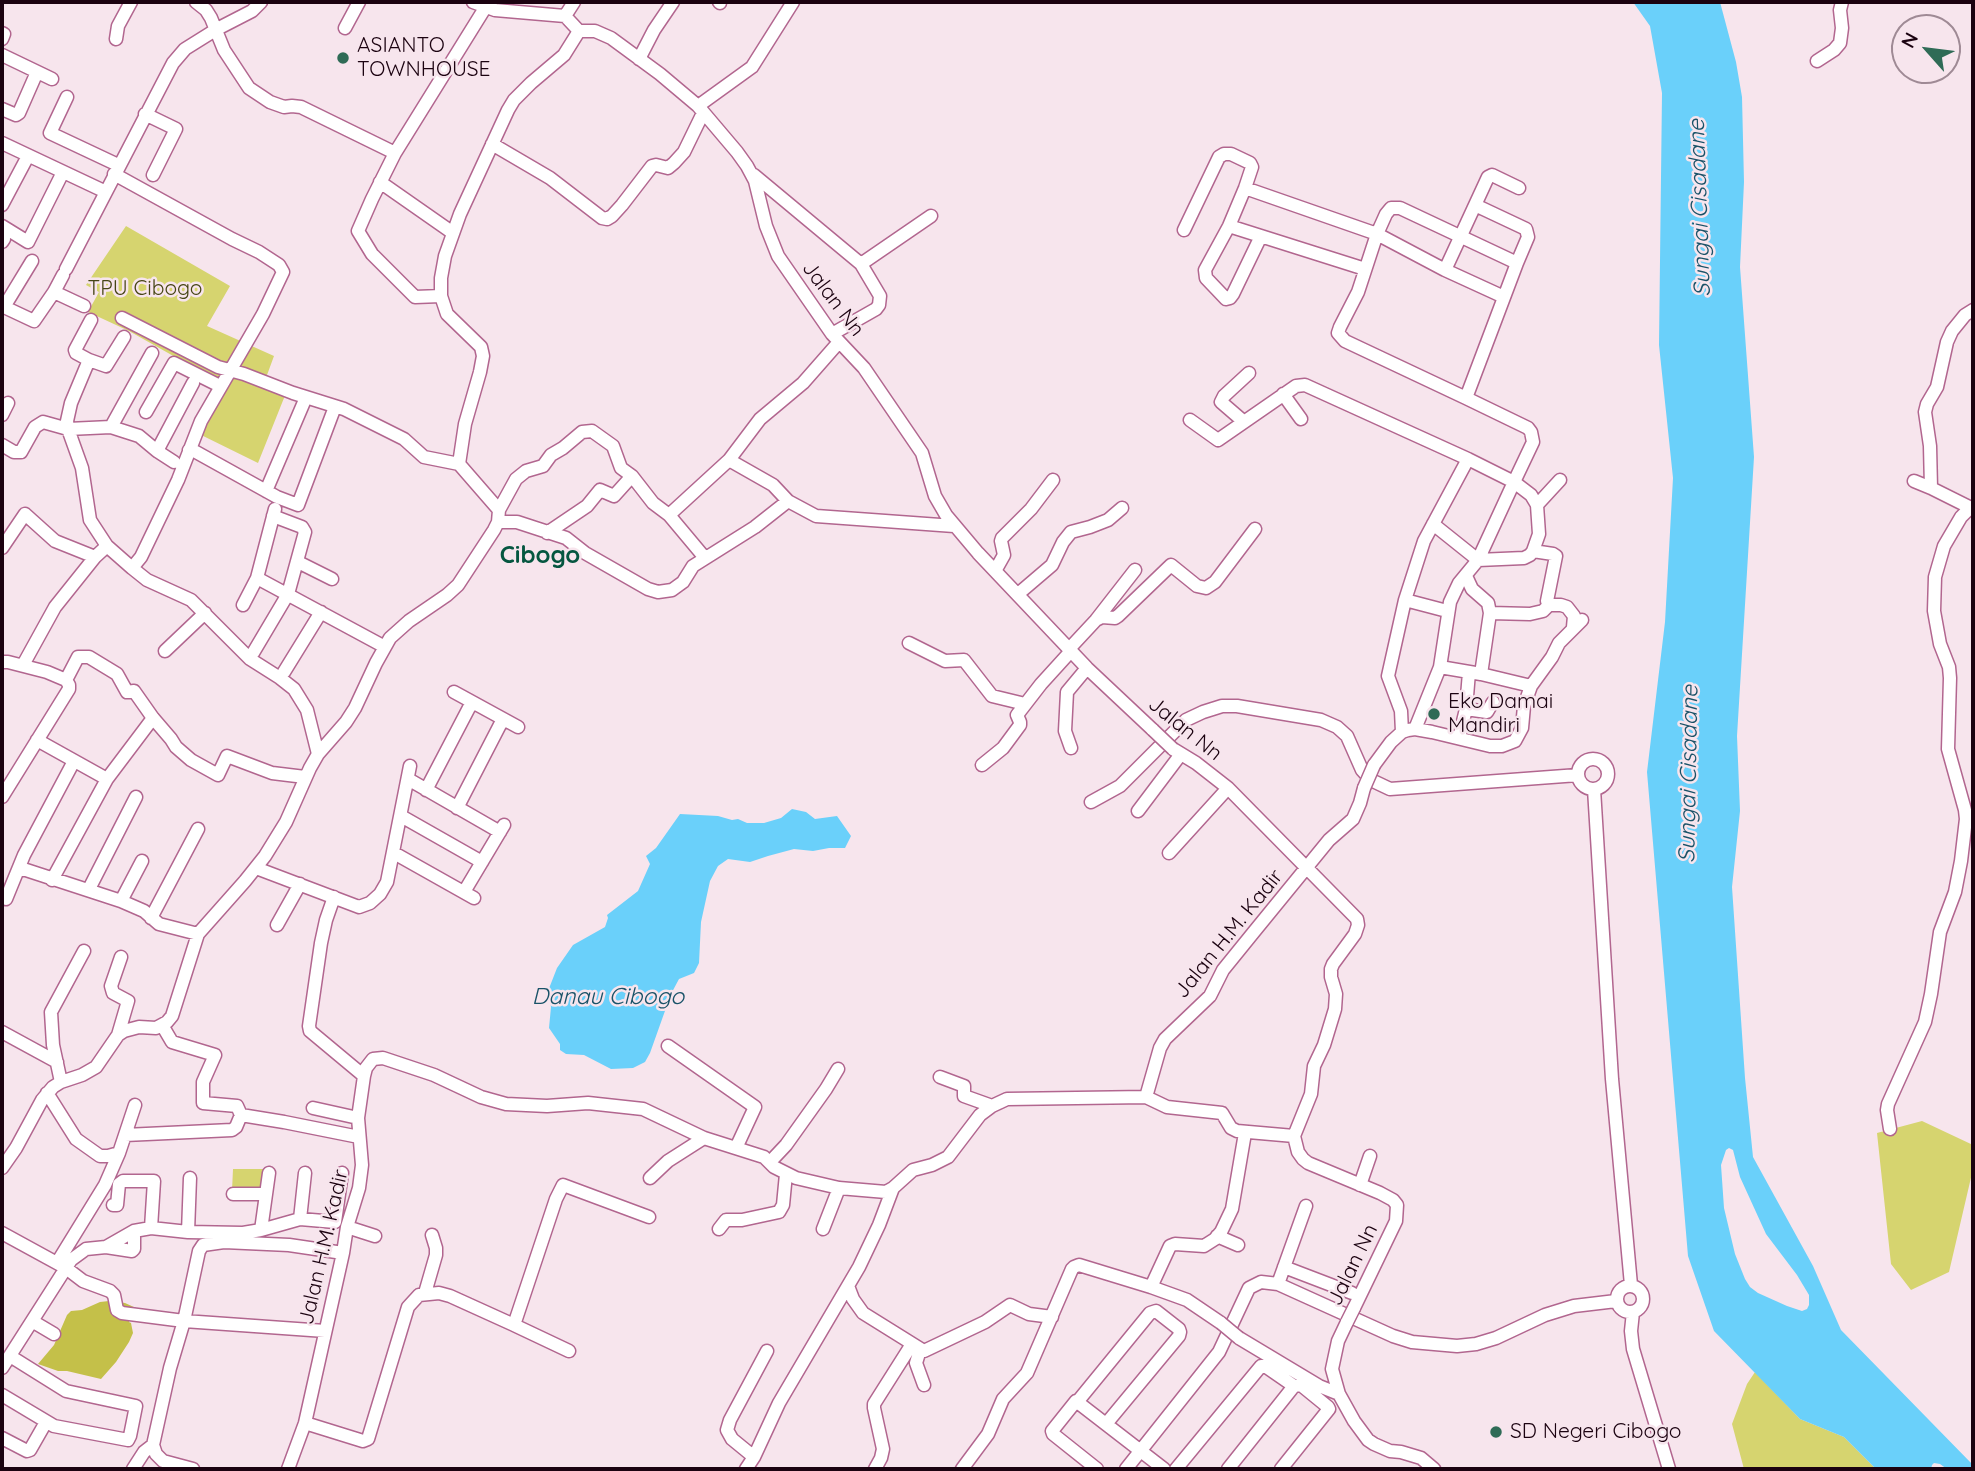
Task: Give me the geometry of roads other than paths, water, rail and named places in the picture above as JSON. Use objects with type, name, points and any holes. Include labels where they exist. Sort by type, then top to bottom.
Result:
[{"type":"street","points":[[116,39],[118,26],[131,2]]},
{"type":"street","points":[[196,2],[206,9],[224,50],[249,88],[270,102],[284,107],[301,107],[395,153]]},
{"type":"street","points":[[32,261],[3,306],[34,321],[65,272],[173,63],[185,49],[252,11],[261,2]]},
{"type":"street","points":[[345,28],[359,2]]},
{"type":"street","points":[[565,16],[574,2]]},
{"type":"street","points":[[639,59],[673,2]]},
{"type":"street","points":[[492,144],[550,178],[602,218],[607,219],[622,205],[652,166],[668,168],[684,152],[700,110],[752,67],[793,2]]},
{"type":"street","points":[[1817,61],[1835,50],[1839,43],[1842,2]]},
{"type":"street","points":[[441,296],[415,298],[372,254],[358,231],[395,153],[479,5],[529,14],[565,16],[579,31],[565,55],[514,100],[492,144],[445,256],[441,296],[447,314],[477,342],[483,356],[465,424],[459,464]]},
{"type":"street","name":"Jalan Nn","points":[[579,31],[595,31],[611,38],[639,59],[700,110],[737,152],[751,172],[766,226],[778,256],[836,338],[864,368],[922,453],[935,496],[954,526],[1087,668],[1177,751],[1228,788],[1353,914],[1358,925],[1355,934],[1331,969],[1336,994],[1335,1009],[1324,1045],[1314,1066],[1311,1094],[1294,1136],[1298,1152],[1303,1159],[1393,1200],[1397,1205],[1396,1221],[1338,1342],[1332,1362],[1333,1377],[1339,1394],[1368,1440],[1390,1451],[1421,1458],[1434,1469]]},
{"type":"street","points":[[2,33],[2,39]]},
{"type":"street","points":[[2,55],[52,79]]},
{"type":"street","points":[[2,109],[16,116],[19,113],[37,72]]},
{"type":"street","points":[[67,97],[50,133],[259,252],[279,265],[283,272],[258,322],[201,421],[149,543],[132,569]]},
{"type":"street","points":[[145,114],[182,131],[153,175]]},
{"type":"street","points":[[2,143],[106,192]]},
{"type":"street","points":[[1184,230],[1219,157],[1231,154],[1250,163],[1252,167],[1228,226],[1205,270],[1206,278],[1226,299],[1233,294],[1261,236]]},
{"type":"street","points":[[2,205],[28,156]]},
{"type":"street","points":[[3,236],[28,242],[63,172]]},
{"type":"street","points":[[669,515],[729,460],[760,419],[803,383],[836,338],[879,305],[880,296],[861,264],[751,172]]},
{"type":"street","points":[[1445,270],[1490,176],[1519,188]]},
{"type":"street","points":[[380,182],[453,233]]},
{"type":"street","points":[[1245,188],[1377,234],[1504,297]]},
{"type":"street","points":[[1466,398],[1528,237],[1525,229],[1475,205]]},
{"type":"street","points":[[1409,730],[1440,667],[1447,611],[1453,594],[1478,560],[1533,442],[1528,428],[1345,341],[1338,333],[1358,292],[1385,214],[1394,207],[1517,263]]},
{"type":"street","points":[[861,264],[931,216]]},
{"type":"street","points":[[1228,226],[1365,269]]},
{"type":"street","points":[[54,292],[83,306]]},
{"type":"street","points":[[1931,488],[1930,446],[1925,412],[1937,387],[1952,331],[1965,315],[1973,310]]},
{"type":"street","points":[[122,318],[218,367],[335,405],[404,439],[421,455],[459,464],[498,516],[566,538],[584,553],[658,592],[672,590],[683,582],[693,566],[755,527],[788,501]]},
{"type":"street","points":[[91,320],[75,350],[89,360],[106,366],[124,337]]},
{"type":"street","points":[[111,427],[152,353]]},
{"type":"street","points":[[89,360],[71,403],[67,421],[82,468],[90,520],[107,546],[141,577],[191,600],[250,659],[280,678],[300,696],[307,710],[318,754]]},
{"type":"street","points":[[146,412],[174,363],[220,386]]},
{"type":"street","points":[[1243,421],[1221,402],[1249,373]]},
{"type":"street","points":[[157,452],[193,383]]},
{"type":"street","points":[[1190,420],[1218,439],[1296,386],[1312,387],[1514,482],[1531,495],[1537,506],[1539,534],[1533,551],[1524,558],[1478,560],[1433,524]]},
{"type":"street","points":[[1283,394],[1301,419]]},
{"type":"street","points":[[266,491],[304,402]]},
{"type":"street","points":[[189,450],[298,505],[333,412]]},
{"type":"street","points":[[2,445],[14,452],[21,452],[35,427],[43,422],[68,429],[111,427],[139,436],[157,452],[174,462]]},
{"type":"street","points":[[118,1035],[131,1028],[156,1028],[172,1016],[198,934],[256,868],[286,822],[318,754],[355,708],[385,647],[397,630],[458,585],[489,538],[516,479],[526,471],[543,466],[551,455],[582,432],[592,431],[613,446],[621,468],[632,476],[653,503],[669,515],[705,558]]},
{"type":"street","points":[[1409,730],[1388,676],[1405,600],[1422,548],[1468,459]]},
{"type":"street","points":[[729,460],[773,485],[788,501],[816,516],[954,526]]},
{"type":"street","points":[[547,533],[587,506],[600,490],[614,496],[632,476]]},
{"type":"street","points":[[995,571],[1004,555],[1001,541],[1053,480]]},
{"type":"street","points":[[1537,506],[1559,480]]},
{"type":"street","points":[[1890,1129],[1886,1110],[1925,1023],[1940,932],[1956,885],[1966,819],[1948,749],[1949,667],[1940,644],[1934,611],[1935,577],[1944,546],[1961,517],[1972,509],[1914,481]]},
{"type":"street","points":[[1018,594],[1052,565],[1071,532],[1108,520],[1122,508]]},
{"type":"street","points":[[243,605],[257,578],[274,510],[304,528],[305,532],[288,594],[253,653]]},
{"type":"street","points":[[2,548],[24,514],[55,541],[95,557]]},
{"type":"street","points":[[1096,620],[1100,617],[1118,616],[1171,565],[1197,586],[1206,588],[1215,582],[1255,529]]},
{"type":"street","points":[[23,665],[47,618],[69,587],[107,546]]},
{"type":"street","points":[[1533,551],[1556,556],[1547,601],[1549,605]]},
{"type":"street","points":[[298,562],[332,579]]},
{"type":"street","points":[[982,765],[997,754],[1020,726],[1017,715],[1135,570]]},
{"type":"street","points":[[1459,738],[1490,613],[1488,603],[1472,589],[1466,576]]},
{"type":"street","points":[[257,578],[385,647]]},
{"type":"street","points":[[1405,600],[1447,611]]},
{"type":"street","points":[[1409,730],[1490,746],[1502,746],[1515,741],[1522,728],[1524,706],[1531,686],[1559,643],[1578,623],[1567,607],[1561,605],[1549,605],[1543,611],[1530,614],[1490,613]]},
{"type":"street","points":[[284,672],[321,612]]},
{"type":"street","points":[[165,651],[205,613]]},
{"type":"street","points":[[909,643],[945,661],[964,660],[992,696],[1026,704]]},
{"type":"street","points":[[66,680],[78,657],[89,657],[117,674],[127,692],[134,691],[176,747],[191,760],[218,775],[226,756],[272,773],[305,777]]},
{"type":"street","points":[[2,662],[47,672],[66,680],[69,689],[2,797]]},
{"type":"street","points":[[1440,667],[1531,686]]},
{"type":"street","points":[[1071,748],[1065,731],[1067,692],[1087,668]]},
{"type":"street","points":[[454,692],[518,727]]},
{"type":"street","points":[[426,790],[472,702]]},
{"type":"street","points":[[1466,709],[1488,712],[1493,702]]},
{"type":"street","points":[[1091,802],[1120,786],[1186,720],[1222,706],[1237,706],[1321,720],[1337,727],[1348,736],[1363,770],[1371,780],[1390,789],[1578,775]]},
{"type":"street","points":[[52,880],[107,779],[153,718]]},
{"type":"street","points":[[457,808],[503,719]]},
{"type":"street","name":"Jalan H.M. Kadir","points":[[1146,1097],[1165,1039],[1210,996],[1223,971],[1329,840],[1353,819],[1379,756],[1409,730]]},
{"type":"street","points":[[37,740],[107,779]]},
{"type":"street","points":[[1138,811],[1177,751]]},
{"type":"street","points":[[1593,758],[1601,760],[1609,773],[1602,787],[1594,789],[1583,785],[1578,775],[1585,761],[1593,758]]},
{"type":"street","points":[[6,899],[24,855],[74,761]]},
{"type":"street","points":[[256,868],[359,907],[370,903],[380,894],[387,882],[409,773],[426,790],[502,829],[482,862],[469,895],[394,853]]},
{"type":"street","points":[[1169,853],[1228,788]]},
{"type":"street","points":[[1594,789],[1612,1079],[1631,1285]]},
{"type":"street","points":[[89,889],[136,797]]},
{"type":"street","points":[[401,816],[482,862]]},
{"type":"street","points":[[151,918],[198,829]]},
{"type":"street","points":[[121,901],[142,861]]},
{"type":"street","points":[[20,868],[52,880],[89,889],[144,911],[164,925],[198,934]]},
{"type":"street","points":[[276,925],[300,884]]},
{"type":"street","points":[[334,897],[321,943],[309,1026],[310,1031],[364,1076],[373,1059],[383,1058],[434,1075],[481,1097],[506,1104],[547,1106],[588,1103],[629,1106],[653,1113],[704,1138],[764,1157],[786,1174],[796,1178],[839,1188],[886,1192],[913,1170],[948,1157],[980,1115],[1007,1098],[1146,1097],[1167,1107],[1222,1113],[1231,1128],[1245,1133],[1294,1136]]},
{"type":"street","points":[[61,1082],[53,1045],[51,1012],[84,951]]},
{"type":"street","points":[[2,1168],[47,1093],[61,1082],[96,1067],[118,1035],[128,1001],[113,993],[110,986],[121,957]]},
{"type":"street","points":[[125,1135],[232,1130],[241,1115],[237,1106],[203,1103],[202,1083],[215,1055],[172,1042],[162,1025]]},
{"type":"street","points":[[2,1032],[57,1062]]},
{"type":"street","points":[[668,1046],[755,1107],[736,1148]]},
{"type":"street","points":[[770,1162],[786,1145],[838,1069]]},
{"type":"street","name":"Jalan H.M. Kadir","points":[[288,1469],[305,1423],[343,1253],[341,1225],[359,1188],[362,1165],[358,1118],[364,1076]]},
{"type":"street","points":[[940,1077],[964,1086],[964,1096],[992,1105]]},
{"type":"street","points":[[47,1093],[76,1139],[100,1156],[119,1153]]},
{"type":"street","points":[[2,1368],[32,1321],[106,1185],[135,1105]]},
{"type":"street","points":[[313,1108],[358,1118]]},
{"type":"street","points":[[241,1115],[359,1137]]},
{"type":"street","points":[[1151,1287],[1170,1246],[1204,1246],[1217,1236],[1231,1209],[1245,1133]]},
{"type":"street","points":[[650,1178],[668,1161],[704,1138]]},
{"type":"street","points":[[1360,1185],[1370,1156]]},
{"type":"street","points":[[261,1230],[269,1172]]},
{"type":"street","points":[[341,1225],[342,1172]]},
{"type":"street","points":[[300,1219],[305,1173]]},
{"type":"street","points":[[719,1229],[726,1220],[742,1220],[779,1212],[783,1205],[786,1174]]},
{"type":"street","points":[[188,1231],[190,1178]]},
{"type":"street","points":[[113,1205],[117,1205],[120,1184],[123,1181],[154,1181],[151,1228]]},
{"type":"street","points":[[514,1325],[561,1186],[649,1217]]},
{"type":"street","points":[[823,1229],[839,1188]]},
{"type":"street","points":[[767,1351],[727,1426],[728,1435],[750,1466],[779,1403],[848,1286],[879,1225],[893,1188]]},
{"type":"street","points":[[233,1194],[266,1194]]},
{"type":"street","points":[[1278,1284],[1306,1206]]},
{"type":"street","points":[[61,1265],[86,1248],[106,1247],[134,1231],[151,1228],[225,1233],[261,1230],[300,1219],[341,1225],[375,1236]]},
{"type":"street","points":[[2,1233],[61,1265],[83,1281],[113,1293],[119,1312],[184,1321],[325,1331]]},
{"type":"street","points":[[425,1293],[436,1255],[432,1235]]},
{"type":"street","points":[[1217,1236],[1238,1245]]},
{"type":"street","points":[[192,1469],[163,1461],[156,1454],[153,1445],[199,1251],[203,1245],[224,1242],[289,1245],[343,1253]]},
{"type":"street","points":[[962,1469],[988,1434],[1003,1399],[1024,1378],[1072,1269],[1077,1265],[1187,1300],[1239,1338],[1319,1386],[1339,1394]]},
{"type":"street","points":[[1284,1267],[1352,1293]]},
{"type":"street","points":[[1126,1469],[1219,1352],[1249,1288],[1261,1282],[1278,1284],[1393,1336],[1412,1342],[1457,1346],[1496,1338],[1545,1315],[1574,1306],[1616,1301]]},
{"type":"street","points":[[1631,1285],[1639,1290],[1643,1302],[1633,1312],[1626,1312],[1616,1301],[1620,1289],[1631,1285]]},
{"type":"street","points":[[848,1286],[863,1313],[916,1347],[927,1351],[985,1322],[1010,1305],[1029,1314],[1052,1317]]},
{"type":"street","points":[[305,1423],[363,1441],[368,1439],[408,1307],[419,1294],[439,1293],[450,1296],[569,1351]]},
{"type":"street","points":[[1097,1469],[1052,1431],[1150,1312],[1156,1311],[1179,1329],[1179,1336],[1106,1424]]},
{"type":"street","points":[[1633,1312],[1633,1349],[1670,1469]]},
{"type":"street","points":[[32,1321],[54,1334]]},
{"type":"street","points":[[916,1347],[916,1363],[924,1385]]},
{"type":"street","points":[[875,1469],[883,1449],[874,1404],[916,1347]]},
{"type":"street","points":[[2,1395],[54,1426],[128,1440],[130,1436],[136,1406],[66,1391],[10,1356]]},
{"type":"street","points":[[1176,1469],[1261,1366],[1294,1385],[1301,1385],[1329,1409],[1282,1469]]},
{"type":"street","points":[[1228,1469],[1294,1385]]},
{"type":"street","points":[[1078,1401],[1164,1469]]},
{"type":"street","points":[[2,1438],[27,1451],[30,1450],[46,1422]]},
{"type":"street","points":[[133,1469],[144,1452],[153,1445]]},
{"type":"water","name":"Sungai Cisadane","points":[[1633,2],[1720,2],[1742,97],[1744,182],[1740,267],[1754,457],[1737,736],[1740,811],[1732,887],[1753,1157],[1813,1266],[1841,1330],[1973,1465],[1973,1469],[1947,1469],[1934,1463],[1931,1469],[1876,1469],[1844,1437],[1800,1419],[1714,1331],[1688,1256],[1647,772],[1665,622],[1673,478],[1659,345],[1662,93],[1650,26]],"holes":[[[1726,1150],[1733,1150],[1740,1177],[1766,1234],[1809,1295],[1807,1309],[1802,1311],[1758,1293],[1745,1279],[1735,1254],[1724,1208],[1721,1165]]]},
{"type":"water","name":"Danau Cibogo","points":[[792,809],[806,812],[815,819],[837,816],[851,836],[845,848],[813,851],[794,849],[750,862],[728,859],[718,866],[710,881],[701,922],[699,963],[694,973],[679,979],[645,1062],[633,1068],[611,1069],[584,1055],[566,1054],[560,1050],[560,1044],[549,1028],[551,1007],[548,991],[557,968],[573,945],[605,927],[607,915],[638,891],[650,864],[646,856],[656,848],[680,814],[764,823],[781,818]]},
{"type":"place","name":"ASIANTO TOWNHOUSE","points":[[343,58]]},
{"type":"place","name":"Eko Damai Mandiri","points":[[1434,714]]},
{"type":"place","name":"SD Negeri Cibogo","points":[[1496,1432]]},
{"type":"district","name":"Cibogo","points":[[540,556]]},
{"type":"park label","name":"TPU Cibogo","points":[[145,289]]}]
